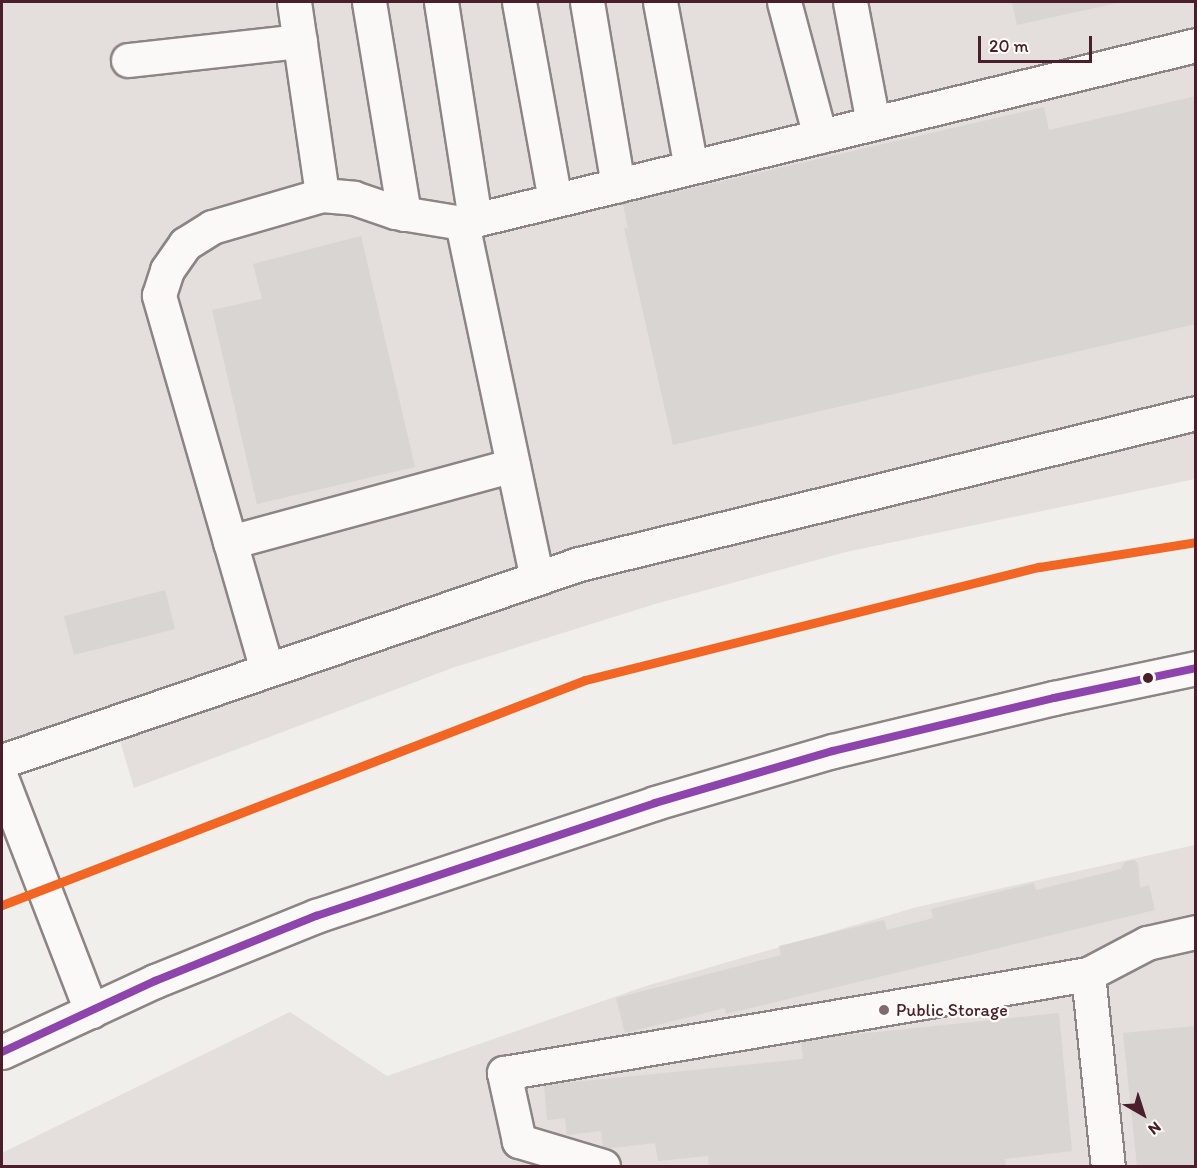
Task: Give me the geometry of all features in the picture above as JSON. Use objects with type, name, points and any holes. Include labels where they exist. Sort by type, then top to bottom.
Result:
[{"type":"main road","points":[[294,2],[322,195]]},
{"type":"main road","points":[[369,2],[404,214]]},
{"type":"main road","points":[[441,2],[468,222],[513,465],[537,578]]},
{"type":"main road","points":[[519,2],[555,200]]},
{"type":"main road","points":[[587,2],[618,185]]},
{"type":"main road","points":[[660,2],[691,167]]},
{"type":"main road","points":[[784,2],[820,136]]},
{"type":"main road","points":[[850,2],[873,123]]},
{"type":"main road","points":[[128,60],[300,41]]},
{"type":"main road","points":[[267,670],[159,295],[167,270],[185,244],[212,226],[322,195],[354,198],[404,214],[468,222],[1196,45]]},
{"type":"main road","points":[[2,761],[579,564],[1196,413]]},
{"type":"main road","points":[[230,542],[513,465]]},
{"type":"main road","points":[[2,1052],[91,1011],[316,916],[655,803],[833,751],[1054,698],[1196,668]]},
{"type":"main road","points":[[2,780],[91,1011]]},
{"type":"main road","points":[[603,1167],[519,1142],[504,1073],[1088,974],[1147,943],[1196,932]]},
{"type":"main road","points":[[1088,974],[1108,1167]]},
{"type":"shaded area","points":[[2,2],[1195,2],[1195,479],[846,552],[655,604],[455,667],[134,788],[114,721],[2,764]]},
{"type":"shaded area","name":"Public Storage","points":[[1195,845],[1195,1166],[171,1166],[387,1076],[646,986],[917,907]]},
{"type":"shaded area","points":[[290,1012],[387,1076],[408,1164],[465,1166],[2,1166],[2,1153]]},
{"type":"building","points":[[1012,2],[1122,2],[1017,25]]},
{"type":"building","points":[[1196,96],[1196,324],[673,445],[624,228],[628,228],[623,204],[1044,107],[1049,130]]},
{"type":"building","points":[[361,236],[415,467],[257,504],[212,310],[262,299],[253,264]]},
{"type":"building","points":[[165,590],[175,629],[74,655],[64,616]]},
{"type":"building","points":[[1133,860],[1138,863],[1140,888],[1149,885],[1155,910],[726,1014],[725,1008],[625,1033],[616,998],[781,955],[779,946],[884,920],[887,930],[933,918],[931,909],[1034,883],[1036,890],[1121,869],[1125,862]]},
{"type":"building","points":[[1059,1013],[1072,1151],[1005,1159],[1006,1166],[709,1166],[708,1156],[658,1161],[655,1143],[603,1149],[601,1131],[567,1135],[565,1118],[547,1120],[544,1085],[803,1059],[801,1040]]},
{"type":"building","points":[[1196,1026],[1196,1166],[1137,1166],[1123,1033]]},
{"type":"transit line","points":[[2,905],[585,680],[1039,567],[1196,542]]},
{"type":"transit line","points":[[2,1052],[155,981],[316,916],[655,803],[833,751],[1054,698],[1196,668]]},
{"type":"place","name":"Public Storage","points":[[884,1010]]}]
